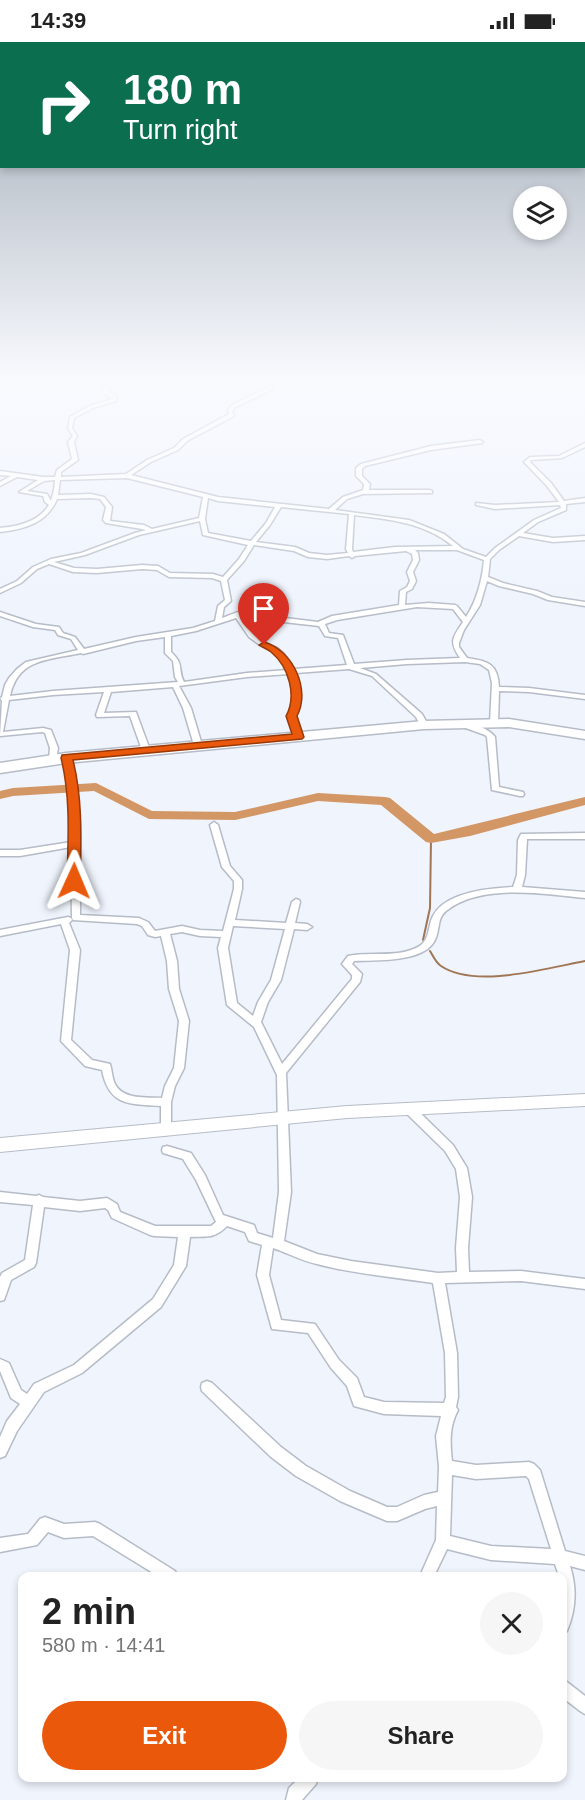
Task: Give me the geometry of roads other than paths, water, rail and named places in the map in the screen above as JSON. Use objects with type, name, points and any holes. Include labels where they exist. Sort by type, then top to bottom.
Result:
[{"type":"highway","points":[[0,768],[60,758],[424,724],[494,723],[585,735]]},
{"type":"main road","points":[[0,1145],[347,1112],[585,1100]]},
{"type":"street","points":[[0,530],[32,524],[48,514],[54,500],[59,471],[75,460]]},
{"type":"street","points":[[127,476],[150,460]]},
{"type":"street","points":[[363,492],[368,484],[359,476],[359,468],[383,460]]},
{"type":"street","points":[[465,660],[456,647],[456,643],[465,621],[477,605],[485,578],[487,559],[496,549],[536,521],[562,511],[565,507],[564,502],[543,480],[540,473],[527,462],[529,460]]},
{"type":"street","points":[[0,473],[43,479],[127,476],[206,496],[278,507],[352,513],[412,522],[442,535],[458,548],[487,559]]},
{"type":"street","points":[[0,484],[15,476]]},
{"type":"street","points":[[43,479],[22,492],[45,495],[46,501],[91,496],[102,498],[109,507],[106,520],[108,522],[144,527],[151,531]]},
{"type":"street","points":[[330,511],[345,498],[363,492],[430,492]]},
{"type":"street","points":[[206,496],[202,519],[205,534],[295,549],[316,556],[352,556],[406,549],[458,548]]},
{"type":"street","points":[[478,504],[499,507],[547,505],[585,500]]},
{"type":"street","points":[[224,580],[242,560],[278,507]]},
{"type":"street","points":[[352,513],[349,549],[352,556]]},
{"type":"street","points":[[0,591],[16,584],[35,568],[49,562],[83,554],[151,531],[202,519]]},
{"type":"street","points":[[519,534],[553,540],[585,538]]},
{"type":"street","points":[[402,605],[403,591],[409,589],[412,582],[410,572],[417,555],[406,549]]},
{"type":"street","points":[[49,562],[73,570],[158,568],[169,575],[213,576],[224,580]]},
{"type":"street","points":[[485,578],[501,585],[535,592],[550,599],[585,604]]},
{"type":"street","points":[[218,621],[221,606],[228,601],[224,580]]},
{"type":"street","points":[[0,730],[4,714],[3,699],[8,686],[17,672],[28,663],[136,639],[194,630],[262,609],[266,618],[321,623],[327,618],[355,615],[402,605],[453,607],[465,621]]},
{"type":"street","points":[[0,614],[35,626],[57,628],[60,634],[73,638],[83,652]]},
{"type":"street","points":[[238,616],[247,631],[262,644],[274,649],[293,672],[298,705],[292,716],[298,737]]},
{"type":"street","points":[[321,623],[327,634],[341,636],[351,667]]},
{"type":"street","points":[[168,635],[168,652],[176,660],[178,684],[198,745]]},
{"type":"street","points":[[3,699],[351,667],[465,660],[482,662],[490,666],[495,674],[497,689],[494,723]]},
{"type":"street","points":[[351,667],[374,675],[424,724]]},
{"type":"street","points":[[108,689],[100,715],[132,714],[146,750]]},
{"type":"street","points":[[497,689],[530,690],[585,697]]},
{"type":"street","points":[[461,723],[481,730],[491,737],[495,788],[520,794]]},
{"type":"street","points":[[0,734],[48,732],[72,783],[76,918]]},
{"type":"street","points":[[214,825],[226,867],[237,880],[237,894],[223,948],[232,1005],[256,1023],[281,1072],[285,1119],[285,1192],[263,1275],[276,1324],[311,1328],[335,1364],[352,1383],[359,1402],[384,1408],[451,1410]]},
{"type":"street","points":[[516,891],[521,875],[524,836],[585,836]]},
{"type":"street","points":[[0,853],[20,853],[74,844]]},
{"type":"street","points":[[281,1072],[357,980],[357,974],[347,964],[348,959],[403,954],[418,950],[430,940],[434,922],[444,907],[470,895],[516,891],[585,895]]},
{"type":"street","points":[[256,1023],[276,980],[296,902]]},
{"type":"street","points":[[0,933],[76,918],[129,920],[145,924],[153,934],[182,929],[200,933],[226,934]]},
{"type":"street","points":[[64,921],[75,950],[66,1041],[85,1061],[105,1067],[111,1086],[119,1096],[133,1100],[166,1102]]},
{"type":"street","points":[[230,923],[307,927]]},
{"type":"street","points":[[165,933],[172,962],[174,989],[184,1021],[179,1068],[170,1086],[166,1102],[166,1131]]},
{"type":"street","points":[[409,1109],[449,1148],[461,1168],[466,1197],[462,1248],[463,1277]]},
{"type":"street","points":[[167,1150],[187,1156],[201,1178],[217,1214],[224,1221],[250,1229],[253,1236],[324,1261],[438,1278],[521,1276],[585,1284]]},
{"type":"street","points":[[0,1197],[80,1206],[107,1203],[113,1207],[117,1215],[154,1231],[214,1231],[224,1221]]},
{"type":"street","points":[[0,1296],[6,1277],[30,1263],[39,1200]]},
{"type":"street","points":[[0,1451],[28,1401],[43,1385],[78,1369],[157,1303],[180,1266],[185,1232]]},
{"type":"street","points":[[429,1572],[443,1541],[446,1467],[443,1436],[451,1410],[451,1353],[438,1278]]},
{"type":"street","points":[[0,1365],[5,1367],[16,1394],[28,1401]]},
{"type":"street","points":[[207,1387],[276,1452],[301,1471],[345,1496],[387,1514],[397,1514],[424,1502],[445,1498]]},
{"type":"street","points":[[446,1467],[476,1472],[529,1469],[539,1483],[565,1572]]},
{"type":"street","points":[[0,1545],[32,1540],[45,1524],[64,1531],[91,1528],[163,1572]]},
{"type":"street","points":[[443,1541],[491,1554],[561,1557],[585,1563]]},
{"type":"street","points":[[567,1581],[569,1589],[567,1611]]},
{"type":"street","points":[[567,1691],[585,1706]]},
{"type":"street","points":[[294,1800],[298,1790],[306,1782]]},
{"type":"waterway","points":[[0,795],[13,792],[96,787],[149,815],[235,816],[318,797],[385,801],[431,839],[585,801]]},
{"type":"waterway","points":[[423,940],[430,908],[431,839]]},
{"type":"waterway","points":[[430,951],[441,966],[455,973],[473,976],[512,975],[585,961]]}]
